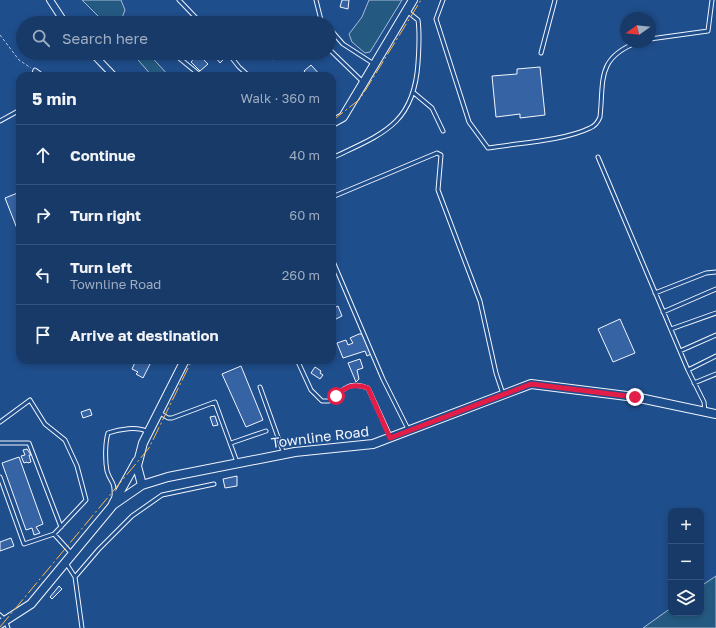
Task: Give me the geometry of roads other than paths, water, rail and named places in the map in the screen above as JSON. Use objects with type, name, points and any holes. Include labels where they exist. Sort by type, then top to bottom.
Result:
[{"type":"main road","points":[[336,121],[343,117],[413,0]]},
{"type":"main road","points":[[113,505],[138,459],[149,432],[183,364]]},
{"type":"main road","name":"Townline Road","points":[[3,622],[31,604],[113,505],[142,485],[168,477],[237,462],[284,454],[373,444],[531,384],[635,397],[716,414]]},
{"type":"main road","points":[[138,459],[137,472],[142,485]]},
{"type":"street","points":[[50,0],[60,16]]},
{"type":"street","points":[[99,60],[110,72]]},
{"type":"lane","points":[[179,0],[194,16]]},
{"type":"lane","points":[[316,0],[320,16]]},
{"type":"lane","points":[[444,0],[436,19],[469,122],[488,148],[558,138],[590,128],[597,123],[600,117],[605,68],[610,59],[619,51],[625,48]]},
{"type":"lane","points":[[541,53],[555,0]]},
{"type":"lane","points":[[656,38],[708,31],[712,0]]},
{"type":"lane","points":[[336,156],[374,138],[399,120],[411,103],[417,83],[420,34],[418,20],[406,11]]},
{"type":"lane","points":[[336,36],[343,44],[374,64]]},
{"type":"lane","points":[[336,56],[364,83]]},
{"type":"lane","points":[[182,60],[196,72]]},
{"type":"lane","points":[[234,60],[245,72]]},
{"type":"lane","points":[[414,93],[432,108],[443,131]]},
{"type":"lane","points":[[0,121],[16,112]]},
{"type":"lane","points":[[336,195],[437,153],[441,155],[438,190],[480,301],[494,366],[503,394]]},
{"type":"lane","points":[[598,157],[680,352],[704,402],[705,412]]},
{"type":"lane","points":[[336,268],[383,379],[409,431]]},
{"type":"lane","points":[[655,293],[706,273],[716,272]]},
{"type":"lane","points":[[663,312],[716,289]]},
{"type":"lane","points":[[671,330],[716,313]]},
{"type":"lane","points":[[680,352],[716,335]]},
{"type":"lane","points":[[688,370],[716,356]]},
{"type":"lane","points":[[299,364],[311,390],[322,401],[329,401],[344,387],[354,385],[368,388],[390,438]]},
{"type":"lane","points":[[694,383],[716,374]]},
{"type":"lane","points":[[260,388],[284,454]]},
{"type":"lane","points":[[0,422],[30,400],[45,424],[66,440],[77,466],[86,500],[54,534],[24,544],[0,477]]},
{"type":"lane","points":[[159,412],[168,418],[172,418],[215,402],[237,462]]},
{"type":"lane","points":[[113,505],[115,485],[107,471],[106,438],[108,433],[142,428],[149,432]]},
{"type":"lane","points":[[231,443],[266,431]]},
{"type":"lane","points":[[0,443],[29,443],[61,527]]},
{"type":"lane","points":[[75,577],[99,549],[132,516],[162,495],[214,484]]},
{"type":"lane","points":[[54,534],[73,555]]},
{"type":"lane","points":[[66,562],[75,577],[82,628]]}]
